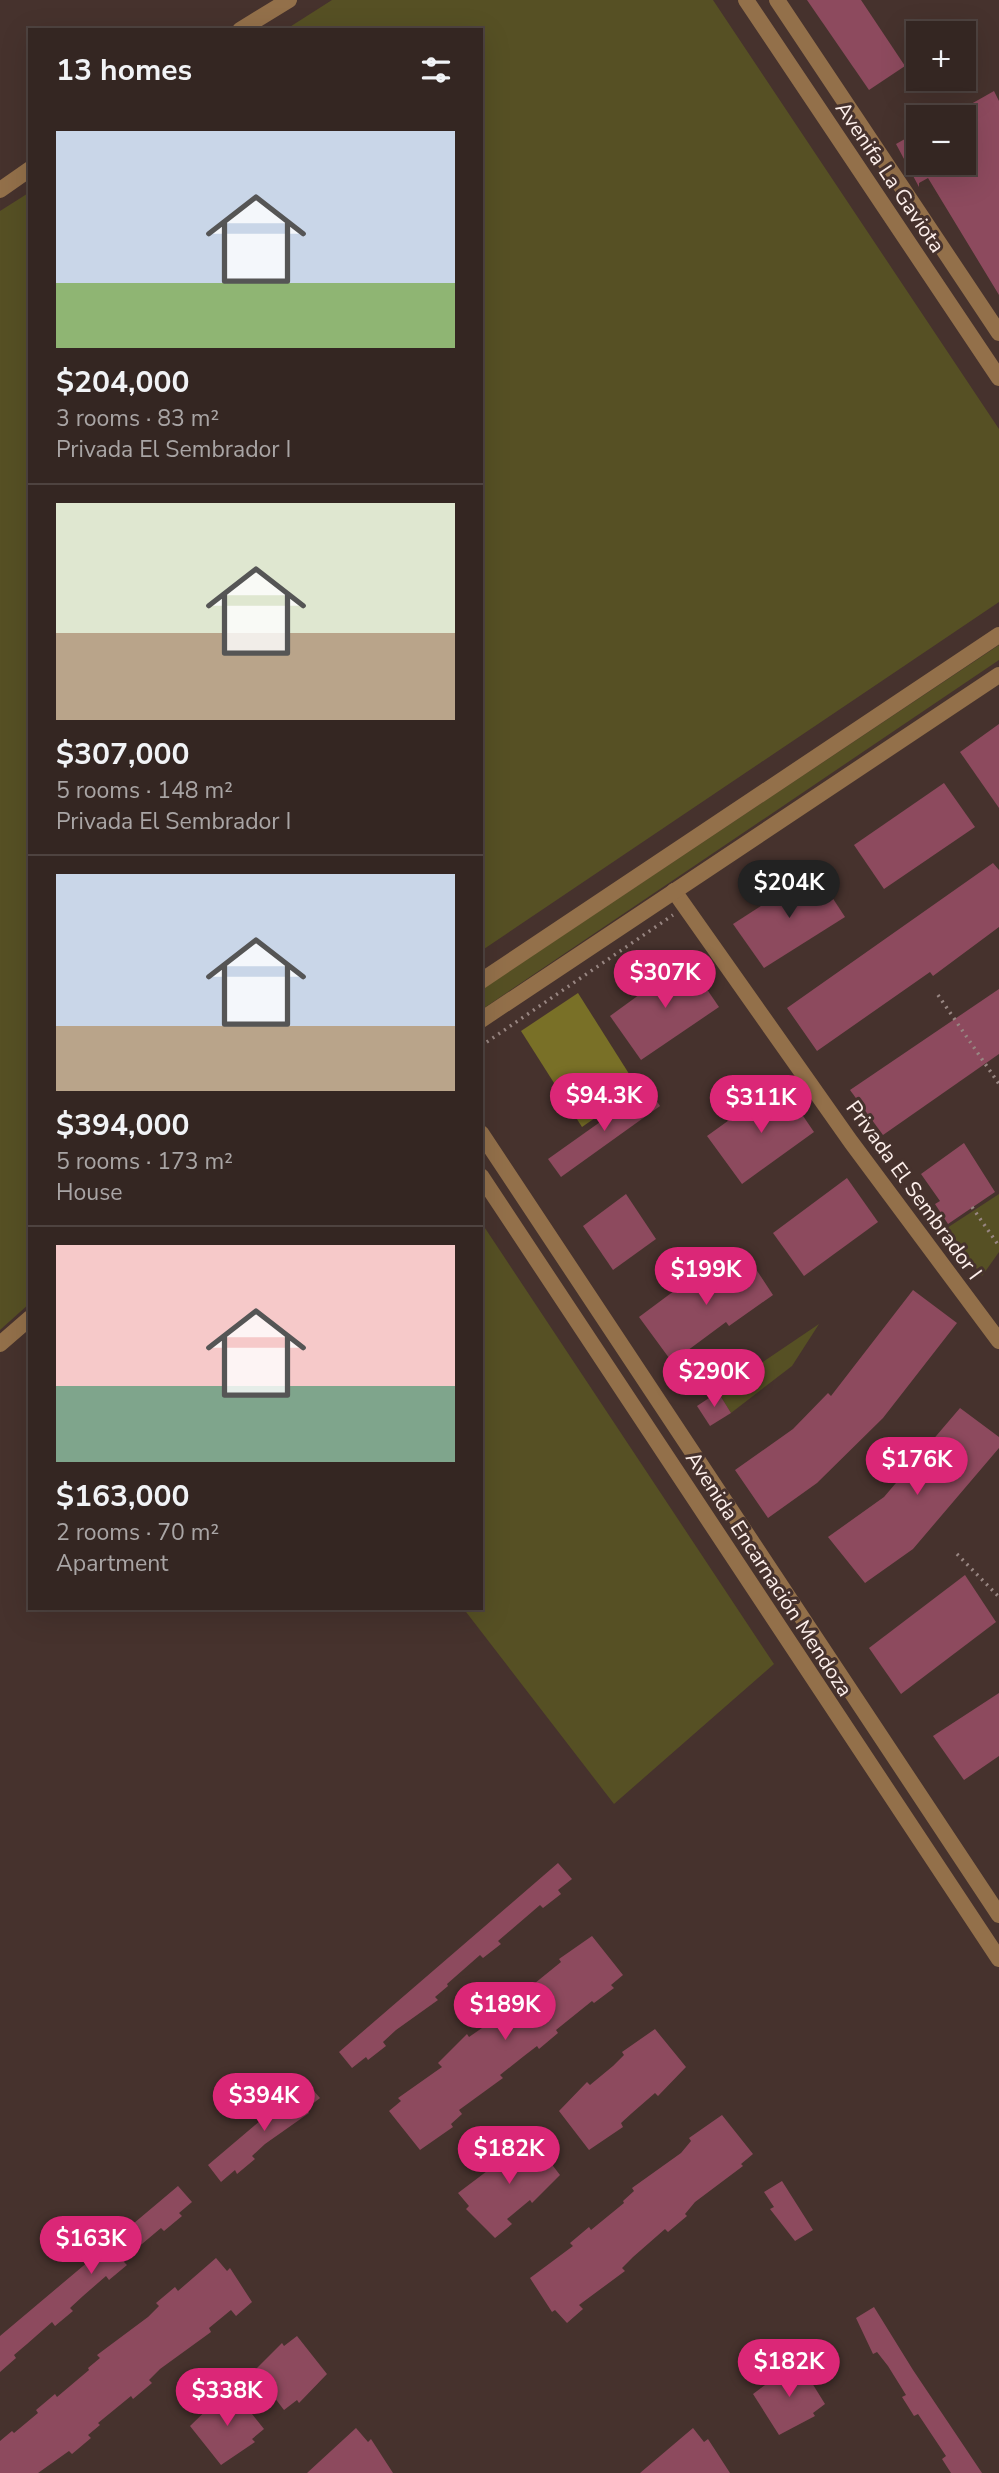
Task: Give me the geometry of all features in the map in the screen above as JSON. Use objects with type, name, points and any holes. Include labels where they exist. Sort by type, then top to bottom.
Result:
[{"type":"street","points":[[243,28],[289,0]]},
{"type":"street","name":"Avenifa La Gaviota","points":[[746,0],[999,378]]},
{"type":"street","name":"Avenifa La Gaviota","points":[[777,0],[999,333]]},
{"type":"street","points":[[0,190],[28,170]]},
{"type":"street","points":[[483,980],[999,635]]},
{"type":"street","points":[[483,1019],[999,675]]},
{"type":"street","name":"Privada El Sembrador I","points":[[674,891],[851,1142],[999,1341]]},
{"type":"street","name":"Avenida Encarnación Mendoza","points":[[483,1136],[999,1915]]},
{"type":"street","name":"Avenida Encarnación Mendoza","points":[[483,1179],[999,1959]]},
{"type":"street","points":[[0,1344],[28,1320]]},
{"type":"path","points":[[483,1045],[685,907]]},
{"type":"path","points":[[938,995],[999,1084]]},
{"type":"path","points":[[972,1207],[999,1246]]},
{"type":"path","points":[[957,1554],[999,1597]]},
{"type":"shaded area","points":[[332,0],[713,0],[999,429],[999,602],[483,950],[483,28],[288,28]]},
{"type":"shaded area","points":[[28,193],[28,1305],[0,1330],[0,211]]},
{"type":"shaded area","points":[[999,645],[999,660],[483,1009],[483,989]]},
{"type":"shaded area","points":[[578,993],[638,1088],[582,1127],[521,1031]]},
{"type":"shaded area","points":[[999,1194],[999,1252],[982,1276],[947,1228]]},
{"type":"shaded area","points":[[483,1225],[774,1664],[614,1804],[465,1610],[483,1610]]},
{"type":"shaded area","points":[[819,1324],[792,1366],[731,1413],[718,1392]]},
{"type":"building","points":[[807,0],[861,0],[905,66],[869,90]]},
{"type":"building","points":[[994,91],[999,101],[999,295],[928,178],[919,183],[919,187],[913,175],[976,175],[976,105],[969,105]]},
{"type":"building","points":[[906,138],[906,163],[896,144]]},
{"type":"building","points":[[999,724],[999,808],[960,752]]},
{"type":"building","points":[[944,783],[975,827],[884,889],[854,845]]},
{"type":"building","points":[[993,863],[999,870],[999,927],[933,976],[930,972],[817,1051],[787,1008]]},
{"type":"building","points":[[815,871],[845,917],[764,968],[733,924]]},
{"type":"building","points":[[687,960],[719,1007],[641,1060],[610,1016]]},
{"type":"building","points":[[999,989],[999,1054],[883,1135],[850,1090]]},
{"type":"building","points":[[648,1088],[660,1106],[561,1177],[548,1159]]},
{"type":"building","points":[[784,1088],[814,1132],[742,1184],[707,1136],[750,1105],[754,1109]]},
{"type":"building","points":[[964,1143],[995,1192],[948,1224],[935,1204],[940,1201],[921,1174]]},
{"type":"building","points":[[847,1178],[878,1222],[804,1276],[773,1233]]},
{"type":"building","points":[[626,1194],[656,1239],[613,1270],[583,1226]]},
{"type":"building","points":[[744,1251],[773,1295],[729,1326],[726,1322],[672,1362],[639,1317],[682,1285],[687,1292]]},
{"type":"building","points":[[913,1290],[957,1323],[883,1418],[817,1483],[768,1518],[735,1470],[793,1429],[828,1393],[831,1396]]},
{"type":"building","points":[[718,1392],[731,1413],[710,1426],[697,1406]]},
{"type":"building","points":[[960,1408],[999,1437],[999,1448],[913,1549],[865,1583],[828,1537],[884,1497]]},
{"type":"building","points":[[965,1575],[996,1622],[901,1694],[869,1648]]},
{"type":"building","points":[[999,1693],[999,1756],[964,1780],[933,1736]]},
{"type":"building","points":[[558,1863],[572,1879],[558,1890],[561,1894],[543,1908],[540,1905],[498,1941],[501,1944],[483,1958],[480,1955],[447,1984],[435,1997],[438,2000],[396,2030],[383,2042],[386,2046],[352,2068],[339,2052]]},
{"type":"building","points":[[592,1936],[623,1975],[611,1985],[614,1988],[594,2003],[592,2001],[556,2030],[558,2033],[539,2049],[537,2046],[500,2075],[503,2078],[459,2110],[462,2114],[451,2124],[453,2127],[420,2150],[389,2111],[401,2101],[398,2098],[442,2067],[438,2063],[467,2034],[469,2037],[482,2028],[522,1989],[524,1992],[561,1962],[559,1959]]},
{"type":"building","points":[[655,2029],[686,2067],[658,2096],[655,2093],[621,2123],[623,2127],[589,2150],[559,2111],[587,2082],[590,2085],[613,2066],[624,2055],[622,2052]]},
{"type":"building","points":[[306,2082],[320,2098],[306,2109],[309,2113],[265,2144],[252,2156],[255,2159],[237,2174],[235,2170],[221,2182],[208,2165]]},
{"type":"building","points":[[722,2115],[753,2154],[741,2164],[743,2166],[695,2202],[685,2214],[687,2216],[668,2232],[665,2229],[633,2257],[622,2268],[625,2271],[579,2305],[583,2309],[567,2323],[555,2310],[552,2312],[530,2278],[573,2246],[570,2243],[589,2227],[591,2230],[624,2203],[634,2191],[632,2188],[681,2153],[691,2141],[689,2138]]},
{"type":"building","points":[[530,2136],[560,2175],[532,2203],[530,2200],[507,2219],[512,2224],[495,2238],[466,2209],[469,2206],[458,2193],[499,2162],[496,2159],[515,2143],[517,2146]]},
{"type":"building","points":[[782,2181],[813,2230],[795,2241],[770,2209],[774,2207],[764,2192]]},
{"type":"building","points":[[178,2186],[192,2202],[179,2213],[182,2216],[164,2231],[161,2228],[136,2249],[124,2262],[127,2265],[109,2280],[106,2276],[70,2308],[73,2311],[55,2326],[52,2322],[14,2355],[16,2358],[0,2372],[0,2336]]},
{"type":"building","points":[[216,2258],[227,2271],[230,2268],[252,2302],[236,2316],[231,2310],[209,2328],[211,2332],[160,2369],[149,2380],[152,2383],[98,2423],[100,2425],[88,2435],[91,2438],[72,2454],[69,2451],[38,2473],[0,2473],[0,2441],[12,2431],[14,2433],[55,2394],[57,2397],[89,2370],[100,2358],[97,2355],[148,2317],[159,2306],[156,2303],[175,2287],[178,2291]]},
{"type":"building","points":[[874,2307],[982,2473],[951,2473],[942,2459],[946,2456],[918,2414],[914,2416],[902,2397],[906,2395],[888,2366],[877,2352],[873,2354],[856,2318]]},
{"type":"building","points":[[297,2336],[327,2374],[299,2403],[297,2400],[284,2410],[254,2371],[282,2343],[284,2346]]},
{"type":"building","points":[[799,2362],[825,2404],[813,2413],[815,2416],[779,2435],[753,2394],[765,2385],[763,2382]]},
{"type":"building","points":[[233,2390],[264,2429],[252,2439],[255,2442],[221,2465],[190,2426],[219,2398],[221,2401]]},
{"type":"building","points":[[356,2428],[368,2442],[371,2439],[393,2473],[307,2473]]},
{"type":"building","points":[[693,2428],[704,2442],[708,2439],[730,2473],[640,2473]]}]
